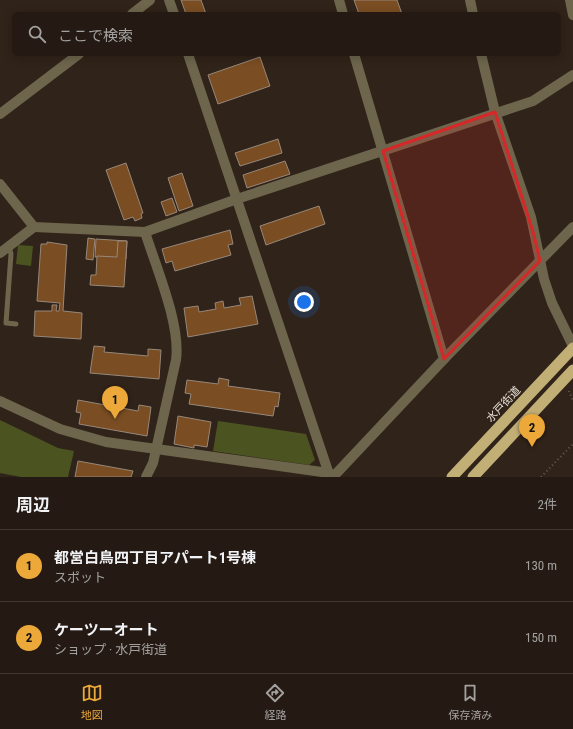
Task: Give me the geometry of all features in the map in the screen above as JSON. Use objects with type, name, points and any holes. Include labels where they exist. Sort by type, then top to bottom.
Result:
[{"type":"highway","name":"水戸街道","points":[[452,477],[573,347]]},
{"type":"highway","points":[[473,477],[573,370]]},
{"type":"street","points":[[135,12],[150,0]]},
{"type":"street","points":[[169,0],[173,12]]},
{"type":"street","points":[[339,0],[342,12]]},
{"type":"street","points":[[470,0],[473,12]]},
{"type":"street","points":[[570,0],[573,15]]},
{"type":"street","points":[[0,114],[76,56]]},
{"type":"street","points":[[189,56],[330,476]]},
{"type":"street","points":[[355,56],[444,359]]},
{"type":"street","points":[[481,56],[495,112],[529,211],[540,262],[552,303],[573,347]]},
{"type":"street","points":[[0,253],[34,227],[145,232],[237,199],[495,112],[533,101],[573,74]]},
{"type":"street","points":[[0,184],[34,227]]},
{"type":"street","points":[[330,476],[573,227]]},
{"type":"street","points":[[145,232],[175,327],[177,343],[176,360],[153,464],[146,477]]},
{"type":"street","points":[[0,401],[60,429],[106,442],[330,476]]},
{"type":"lane","points":[[9,247],[11,254],[6,323],[16,324]]},
{"type":"path","points":[[568,390],[573,401]]},
{"type":"path","points":[[541,477],[573,444]]},
{"type":"highlighted area","points":[[495,112],[534,235],[540,261],[444,359],[383,151]]},
{"type":"green space","points":[[18,245],[33,246],[31,266],[16,264]]},
{"type":"green space","points":[[0,420],[58,448],[74,451],[68,477],[21,477],[0,473]]},
{"type":"green space","points":[[218,421],[306,434],[315,460],[309,465],[213,451]]},
{"type":"building","points":[[181,0],[201,0],[205,12],[185,12]]},
{"type":"building","points":[[354,0],[397,0],[401,12],[358,12]]},
{"type":"building","points":[[260,57],[270,86],[218,104],[208,75]]},
{"type":"building","points":[[278,139],[282,153],[240,166],[235,153]]},
{"type":"building","points":[[285,161],[290,174],[247,188],[243,175]]},
{"type":"building","points":[[126,163],[143,213],[141,214],[142,218],[135,221],[133,217],[124,220],[106,170]]},
{"type":"building","points":[[182,173],[193,206],[179,211],[168,178]]},
{"type":"building","points":[[172,198],[177,212],[166,216],[161,202]]},
{"type":"building","points":[[319,206],[325,224],[266,245],[260,226]]},
{"type":"building","points":[[230,230],[233,244],[228,245],[231,255],[175,271],[172,261],[166,263],[162,249]]},
{"type":"building","points":[[88,238],[95,239],[93,260],[86,259]]},
{"type":"building","points":[[96,239],[127,241],[126,259],[95,257]]},
{"type":"building","points":[[118,241],[127,241],[124,287],[90,285],[91,275],[96,275],[97,256],[117,257]]},
{"type":"building","points":[[47,242],[67,245],[63,311],[82,313],[81,339],[34,336],[35,311],[52,311],[52,305],[57,305],[56,311],[59,311],[60,303],[37,301],[41,244],[47,244]]},
{"type":"building","points":[[252,296],[258,324],[188,337],[184,308],[198,306],[199,312],[216,309],[215,303],[223,301],[224,308],[241,305],[239,298]]},
{"type":"building","points":[[94,346],[105,347],[104,352],[148,356],[148,349],[161,350],[159,379],[90,373]]},
{"type":"building","points":[[219,378],[229,380],[228,386],[280,393],[278,407],[275,406],[273,416],[189,404],[191,394],[185,393],[187,380],[218,384]]},
{"type":"building","points":[[78,400],[138,411],[139,405],[151,407],[147,436],[79,424],[81,413],[76,412]]},
{"type":"building","points":[[178,416],[211,422],[207,447],[194,445],[194,448],[174,444]]},
{"type":"building","points":[[78,461],[133,471],[131,477],[75,477]]},
{"type":"place","name":"都営白鳥四丁目アパート1号棟","points":[[115,419]]},
{"type":"place","name":"ケーツーオート","points":[[532,447]]}]
